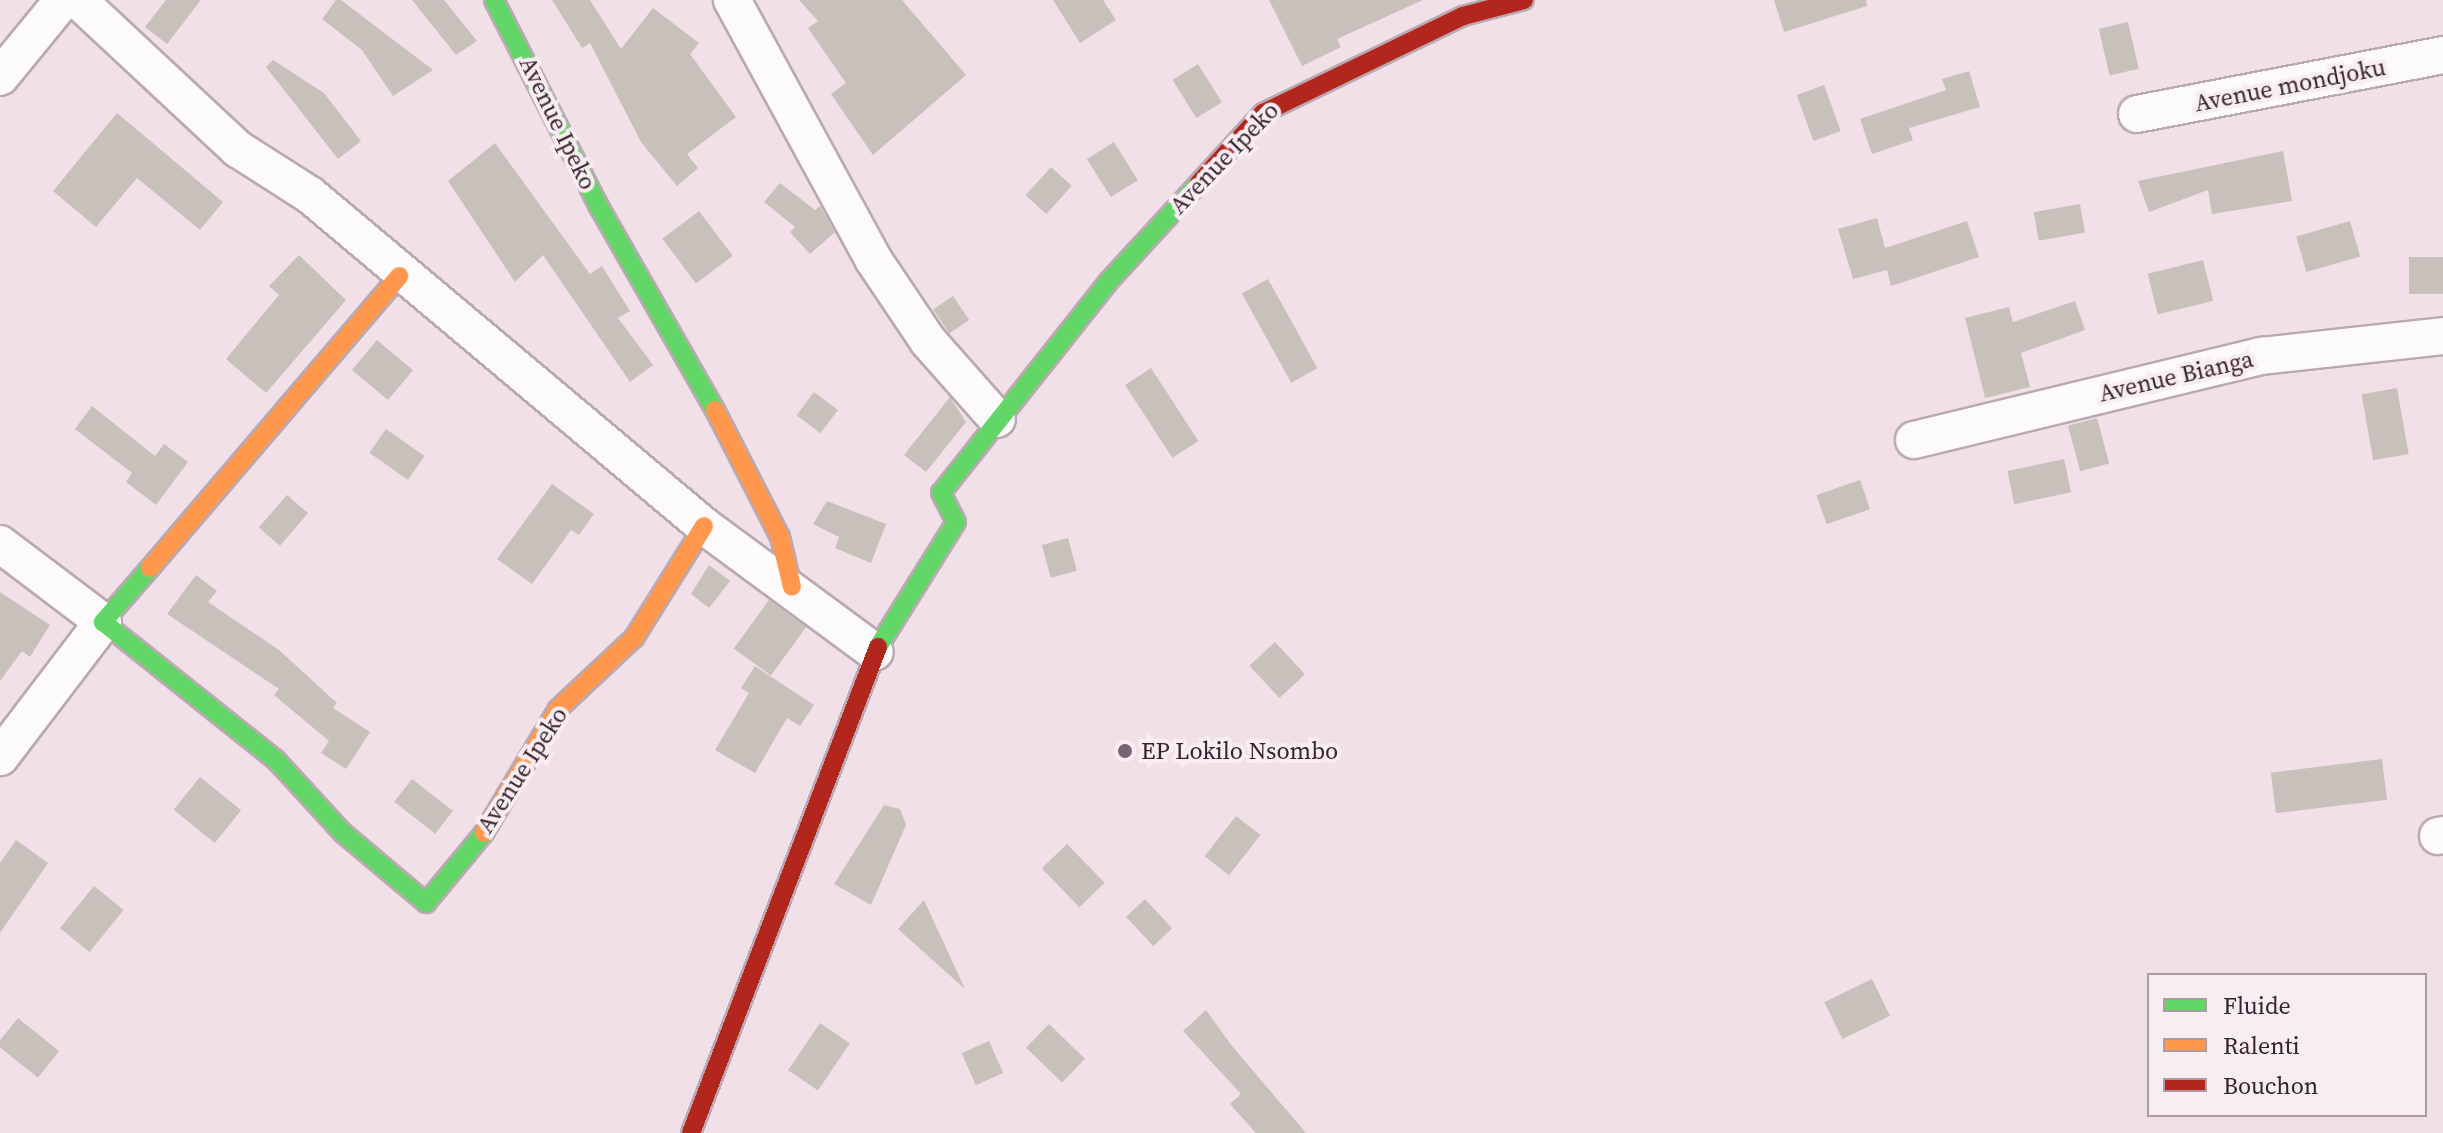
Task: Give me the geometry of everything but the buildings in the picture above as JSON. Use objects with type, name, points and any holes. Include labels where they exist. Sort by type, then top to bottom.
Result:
[{"type":"street","points":[[0,77],[63,0]]},
{"type":"street","points":[[78,0],[238,149],[310,195],[399,276],[704,526],[792,587],[875,652]]},
{"type":"street","name":"Avenue Ipeko","points":[[494,0],[598,205],[738,450],[780,537],[792,587]]},
{"type":"street","points":[[732,0],[873,259],[928,341],[997,419]]},
{"type":"street","name":"Avenue Ipeko","points":[[691,1133],[875,652],[956,522],[941,493],[1108,282],[1281,98],[1463,16],[1524,0]]},
{"type":"street","name":"Avenue mondjoku","points":[[2137,114],[2443,55]]},
{"type":"street","points":[[0,757],[103,622],[399,276]]},
{"type":"street","name":"Avenue Bianga","points":[[1914,440],[2262,356],[2443,336]]},
{"type":"street","name":"Avenue Ipeko","points":[[0,544],[103,622],[146,663],[276,760],[343,833],[426,903],[499,815],[558,709],[634,638],[704,526]]},
{"type":"traffic: fast","points":[[494,0],[598,205],[715,410]]},
{"type":"traffic: fast","points":[[878,647],[956,522],[941,493],[1108,282],[1199,183]]},
{"type":"traffic: fast","points":[[150,568],[103,622],[276,760],[343,833],[426,903],[484,833]]},
{"type":"traffic: slow","points":[[150,568],[399,276]]},
{"type":"traffic: slow","points":[[715,410],[780,537],[792,587]]},
{"type":"traffic: slow","points":[[484,833],[558,709],[634,638],[704,526]]},
{"type":"traffic: jam","points":[[1199,183],[1263,113],[1463,16],[1524,0]]},
{"type":"traffic: jam","points":[[691,1133],[878,647]]},
{"type":"place","name":"EP Lokilo Nsombo","points":[[1125,751]]}]
